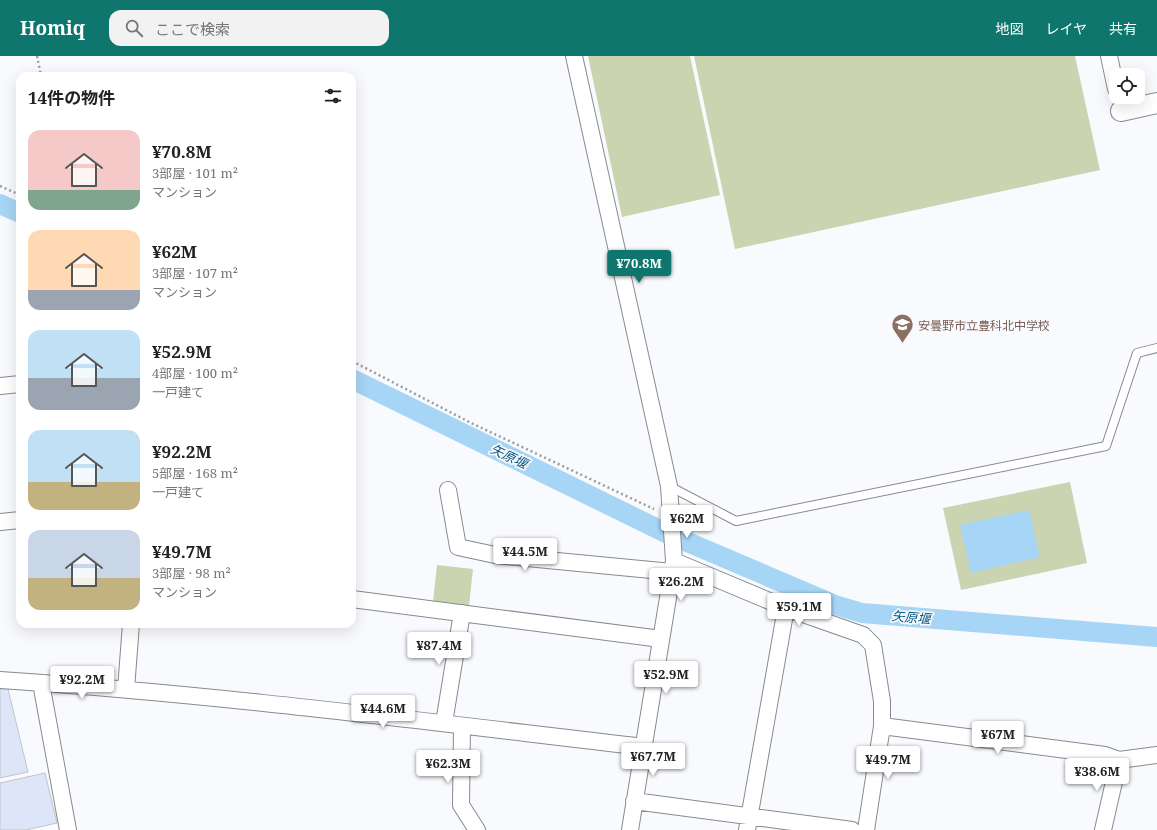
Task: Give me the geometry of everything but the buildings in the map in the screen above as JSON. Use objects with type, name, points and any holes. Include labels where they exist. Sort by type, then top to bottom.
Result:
[{"type":"street","points":[[574,56],[669,486],[672,518],[673,566],[630,830]]},
{"type":"street","points":[[1109,56],[1112,68]]},
{"type":"street","points":[[1145,103],[1157,103]]},
{"type":"street","points":[[0,386],[16,384]]},
{"type":"street","points":[[448,490],[458,547],[495,555],[673,566],[863,635],[873,645],[882,702],[882,726],[866,830]]},
{"type":"street","points":[[0,522],[16,520]]},
{"type":"street","points":[[356,600],[661,639]]},
{"type":"street","points":[[747,823],[786,608]]},
{"type":"street","points":[[444,723],[462,613]]},
{"type":"street","points":[[126,689],[131,628]]},
{"type":"street","points":[[0,680],[126,689],[376,714],[644,748]]},
{"type":"street","points":[[41,683],[68,830]]},
{"type":"street","points":[[462,726],[461,806],[477,830]]},
{"type":"street","points":[[882,726],[1105,755],[1119,760],[1157,755]]},
{"type":"street","points":[[1103,830],[1119,760]]},
{"type":"street","points":[[634,801],[747,823],[852,830]]},
{"type":"lane","points":[[669,486],[736,521],[1106,446],[1137,353],[1157,348]]},
{"type":"path","points":[[37,56],[40,72]]},
{"type":"path","points":[[0,186],[16,193]]},
{"type":"path","points":[[356,364],[471,423],[672,518]]},
{"type":"green space","points":[[588,56],[690,56],[720,195],[622,217]]},
{"type":"green space","points":[[694,56],[1075,56],[1100,170],[735,249]]},
{"type":"green space","points":[[1070,482],[1087,563],[961,590],[943,508]]},
{"type":"green space","points":[[437,565],[473,569],[469,606],[433,602]]},
{"type":"water","points":[[1029,510],[1040,557],[971,573],[960,525]]},
{"type":"waterway","name":"矢原堰","points":[[0,204],[16,211]]},
{"type":"waterway","name":"矢原堰","points":[[356,381],[666,533]]},
{"type":"waterway","name":"矢原堰","points":[[678,538],[835,605],[862,613],[1157,637]]},
{"type":"place","name":"安曇野市立豊科北中学校","points":[[902,344]]}]
